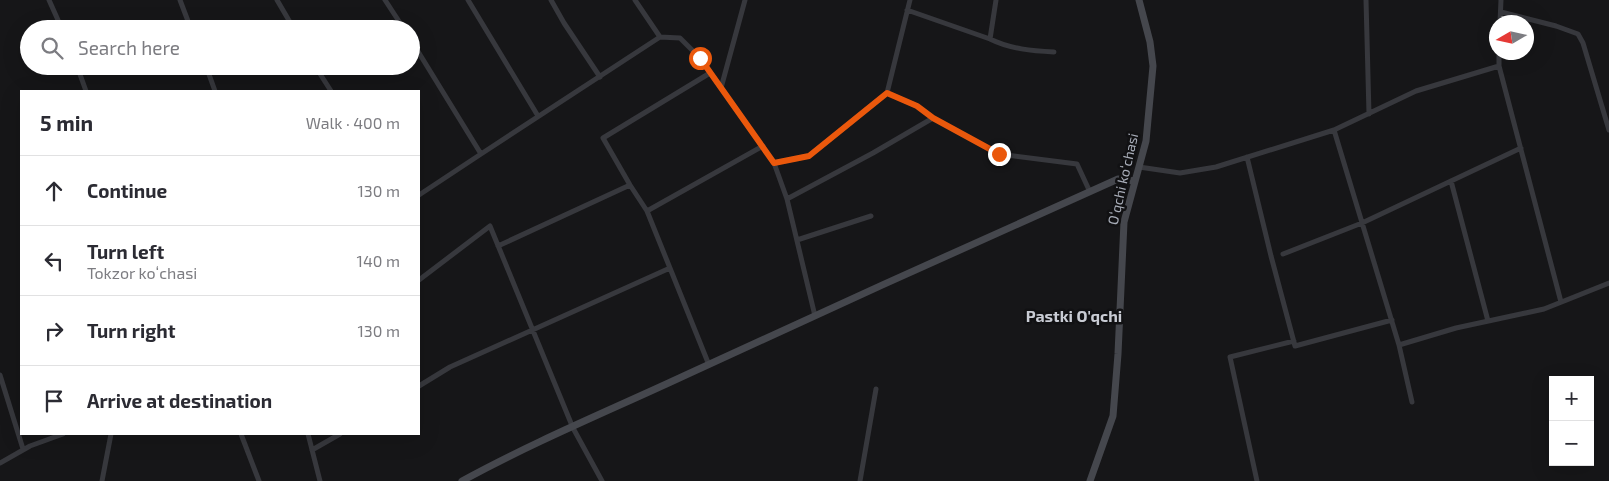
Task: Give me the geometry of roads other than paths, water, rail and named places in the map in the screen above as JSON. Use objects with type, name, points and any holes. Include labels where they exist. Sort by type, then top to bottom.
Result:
[{"type":"street","points":[[49,0],[58,20]]},
{"type":"street","points":[[180,0],[188,20]]},
{"type":"street","points":[[277,0],[289,20]]},
{"type":"street","points":[[386,0],[398,20]]},
{"type":"street","points":[[468,0],[538,116]]},
{"type":"street","points":[[551,0],[600,77]]},
{"type":"street","points":[[634,0],[660,38]]},
{"type":"street","points":[[721,88],[745,0]]},
{"type":"street","points":[[774,163],[809,156],[887,93],[910,0]]},
{"type":"street","points":[[990,39],[996,0]]},
{"type":"street","name":"Oʻqchi koʻchasi","points":[[1090,481],[1113,416],[1124,222],[1146,141],[1153,66],[1150,42],[1139,0]]},
{"type":"street","points":[[1366,0],[1369,114]]},
{"type":"street","points":[[1501,0],[1501,15]]},
{"type":"street","points":[[908,10],[997,42],[1028,50],[1054,52]]},
{"type":"street","points":[[1501,12],[1556,26],[1578,34],[1583,43],[1609,130]]},
{"type":"street","points":[[420,194],[660,38],[680,38],[700,58],[774,163],[787,199],[816,316]]},
{"type":"street","points":[[420,55],[481,154]]},
{"type":"street","points":[[1499,60],[1499,66],[1561,302]]},
{"type":"street","points":[[1138,167],[1180,173],[1216,167],[1334,130],[1416,91],[1499,66]]},
{"type":"street","points":[[709,365],[647,211],[602,138],[710,73]]},
{"type":"street","points":[[80,75],[86,90]]},
{"type":"street","points":[[210,75],[216,90]]},
{"type":"street","points":[[321,75],[330,90]]},
{"type":"street","points":[[887,93],[917,106],[933,118],[999,154],[1077,164],[1090,192]]},
{"type":"street","points":[[787,199],[874,153],[933,118]]},
{"type":"street","points":[[1334,130],[1392,320],[1412,402]]},
{"type":"street","points":[[647,211],[762,146]]},
{"type":"street","points":[[1283,254],[1362,223],[1521,148]]},
{"type":"street","points":[[1247,157],[1268,247],[1295,346],[1392,320]]},
{"type":"street","points":[[462,481],[709,365],[1118,179],[1134,181]]},
{"type":"street","points":[[1450,181],[1488,321]]},
{"type":"street","points":[[498,246],[630,185]]},
{"type":"street","points":[[797,240],[871,216]]},
{"type":"street","points":[[420,279],[490,226],[573,428],[602,481]]},
{"type":"street","points":[[420,385],[450,367],[670,268]]},
{"type":"street","points":[[1399,345],[1456,328],[1544,309],[1609,283]]},
{"type":"street","points":[[1257,481],[1230,357],[1294,341]]},
{"type":"street","points":[[0,375],[23,450]]},
{"type":"street","points":[[860,481],[876,389]]},
{"type":"street","points":[[0,463],[30,446],[60,435]]},
{"type":"street","points":[[102,481],[111,435]]},
{"type":"street","points":[[240,435],[258,481]]},
{"type":"street","points":[[308,435],[320,481]]},
{"type":"street","points":[[312,450],[338,435]]},
{"type":"district","name":"Pastki O'qchi","points":[[1074,316]]}]
